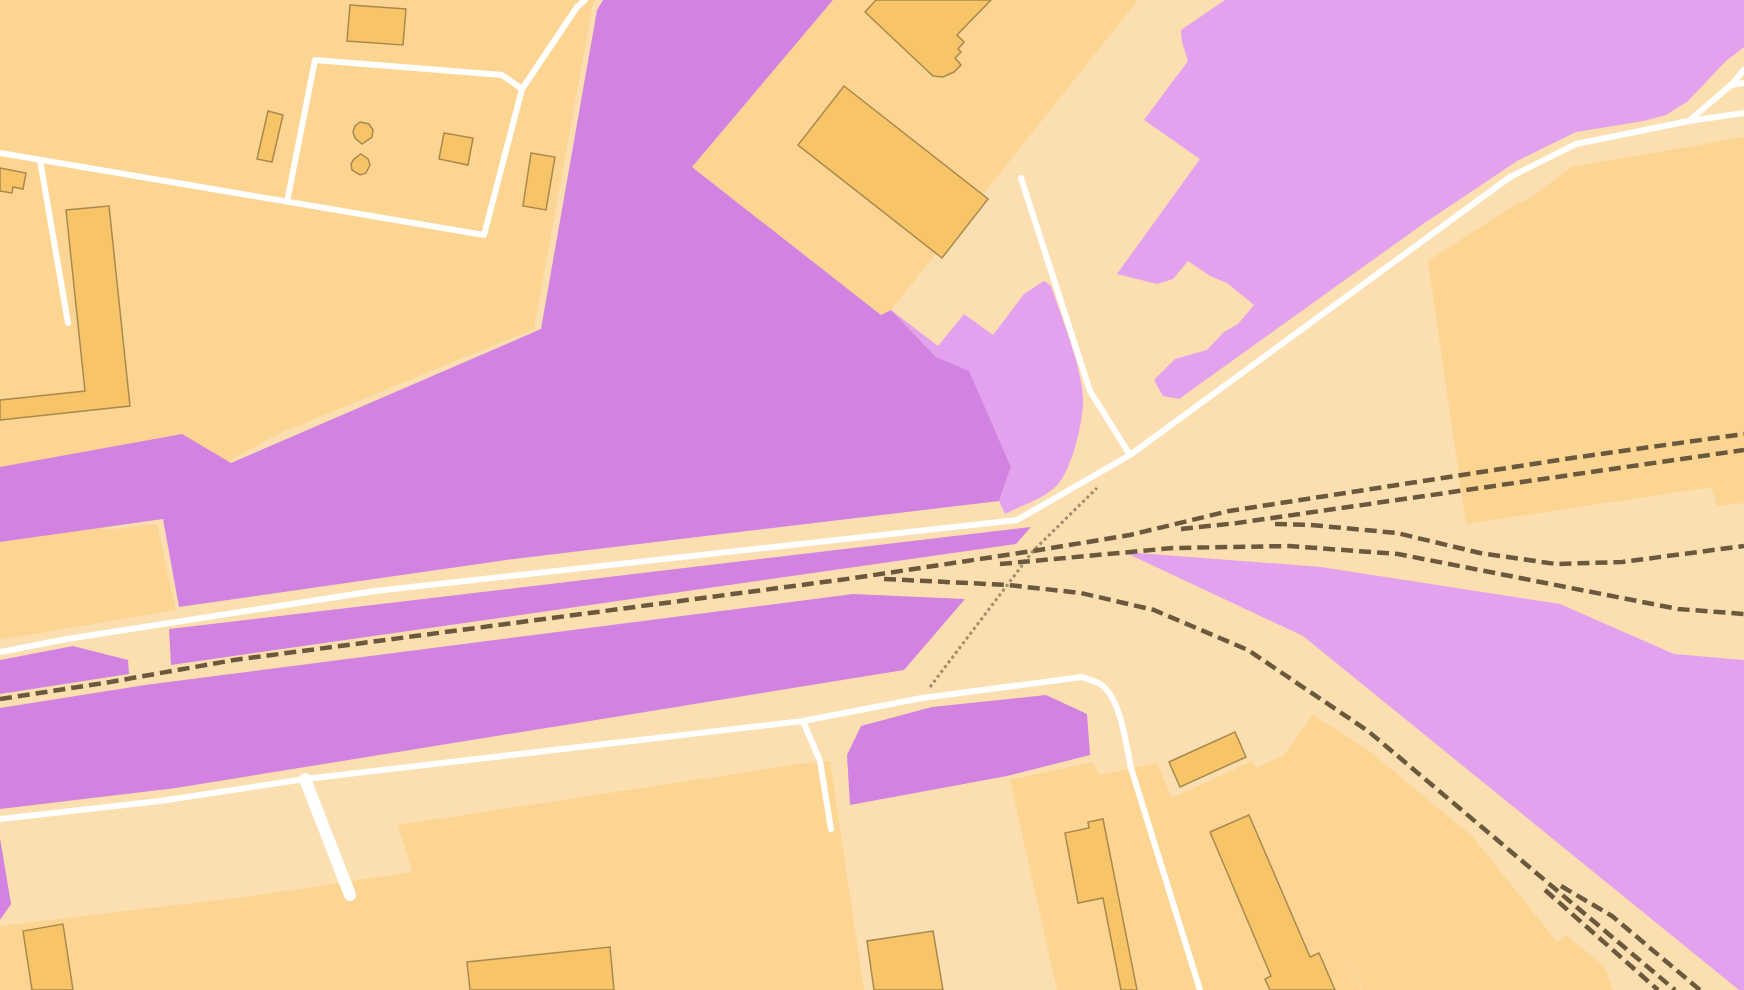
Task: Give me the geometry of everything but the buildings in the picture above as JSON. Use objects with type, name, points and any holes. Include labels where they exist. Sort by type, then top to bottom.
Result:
[{"type":"street","points":[[305,780],[350,894]]},
{"type":"lane","points":[[0,153],[484,235],[522,88],[577,7],[585,0]]},
{"type":"lane","points":[[287,202],[315,60],[502,75],[522,88]]},
{"type":"lane","points":[[1689,121],[1731,86],[1744,70]]},
{"type":"lane","points":[[1731,86],[1744,82]]},
{"type":"lane","points":[[0,652],[67,639],[375,591],[1017,520],[1130,455],[1510,177],[1576,144],[1689,121],[1744,113]]},
{"type":"lane","points":[[40,160],[68,323]]},
{"type":"lane","points":[[1021,178],[1090,391],[1130,455]]},
{"type":"lane","points":[[0,819],[803,721],[922,698],[1082,677],[1101,684],[1115,703],[1126,740],[1131,768],[1200,990]]},
{"type":"lane","points":[[803,721],[820,761],[831,829]]},
{"type":"path","points":[[922,698],[1033,551],[1098,487]]},
{"type":"shaded area","points":[[0,0],[596,0],[593,3],[534,329],[280,433],[103,530],[157,524],[176,610],[0,640]]},
{"type":"shaded area","points":[[603,0],[833,0],[692,167],[881,315],[891,310],[936,357],[969,371],[1011,467],[999,501],[514,559],[179,607],[163,519],[0,542],[0,467],[182,434],[231,463],[541,329],[597,10]]},
{"type":"shaded area","points":[[833,0],[1138,0],[891,310],[881,315],[692,167]]},
{"type":"shaded area","points":[[1225,0],[1744,0],[1744,47],[1726,61],[1688,101],[1666,115],[1644,121],[1576,132],[1517,161],[1423,224],[1179,399],[1163,396],[1154,380],[1175,359],[1207,350],[1224,332],[1238,324],[1254,305],[1227,283],[1210,276],[1188,261],[1173,279],[1157,284],[1117,274],[1200,159],[1144,120],[1188,61],[1181,30]]},
{"type":"shaded area","points":[[1744,137],[1744,503],[1717,506],[1712,487],[1466,524],[1428,261],[1516,204],[1529,199],[1572,167]]},
{"type":"shaded area","points":[[1044,281],[1051,286],[1076,362],[1083,392],[1081,423],[1073,454],[1057,485],[1048,493],[1005,514],[999,501],[1011,467],[969,372],[936,357],[891,310],[938,346],[964,314],[993,335],[1024,294]]},
{"type":"shaded area","points":[[1031,527],[1016,544],[171,665],[169,629]]},
{"type":"shaded area","points":[[1124,552],[1321,567],[1560,604],[1674,654],[1744,660],[1744,990],[1739,990],[1303,636]]},
{"type":"shaded area","points":[[853,594],[965,599],[904,670],[176,788],[0,809],[0,708],[145,685]]},
{"type":"shaded area","points":[[73,646],[128,660],[129,674],[0,694],[0,660]]},
{"type":"shaded area","points":[[1046,695],[1087,714],[1090,755],[1007,776],[850,805],[847,755],[861,726],[932,707]]},
{"type":"shaded area","points":[[1313,715],[1368,750],[1472,836],[1557,942],[1566,935],[1604,966],[1613,990],[1362,990],[1335,934],[1361,990],[1057,990],[1010,780],[1093,762],[1099,775],[1157,763],[1172,798],[1252,761],[1256,768],[1283,756]]},
{"type":"shaded area","points":[[830,761],[864,990],[0,990],[0,926],[260,895],[412,872],[398,825]]},
{"type":"shaded area","points":[[0,838],[11,904],[0,920]]},
{"type":"railway","points":[[0,699],[234,660],[854,578],[1033,551],[1130,535],[1229,511],[1744,434]]},
{"type":"railway","points":[[1181,529],[1237,523],[1744,450]]},
{"type":"railway","points":[[1275,524],[1397,533],[1480,553],[1556,564],[1622,562],[1744,546]]},
{"type":"railway","points":[[1000,564],[1173,548],[1289,546],[1398,554],[1678,609],[1744,614]]},
{"type":"railway","points":[[884,579],[1008,585],[1081,593],[1154,610],[1248,650],[1368,731],[1675,990]]},
{"type":"railway","points":[[1561,886],[1612,916],[1700,990]]},
{"type":"railway","points":[[1545,890],[1658,990]]}]
